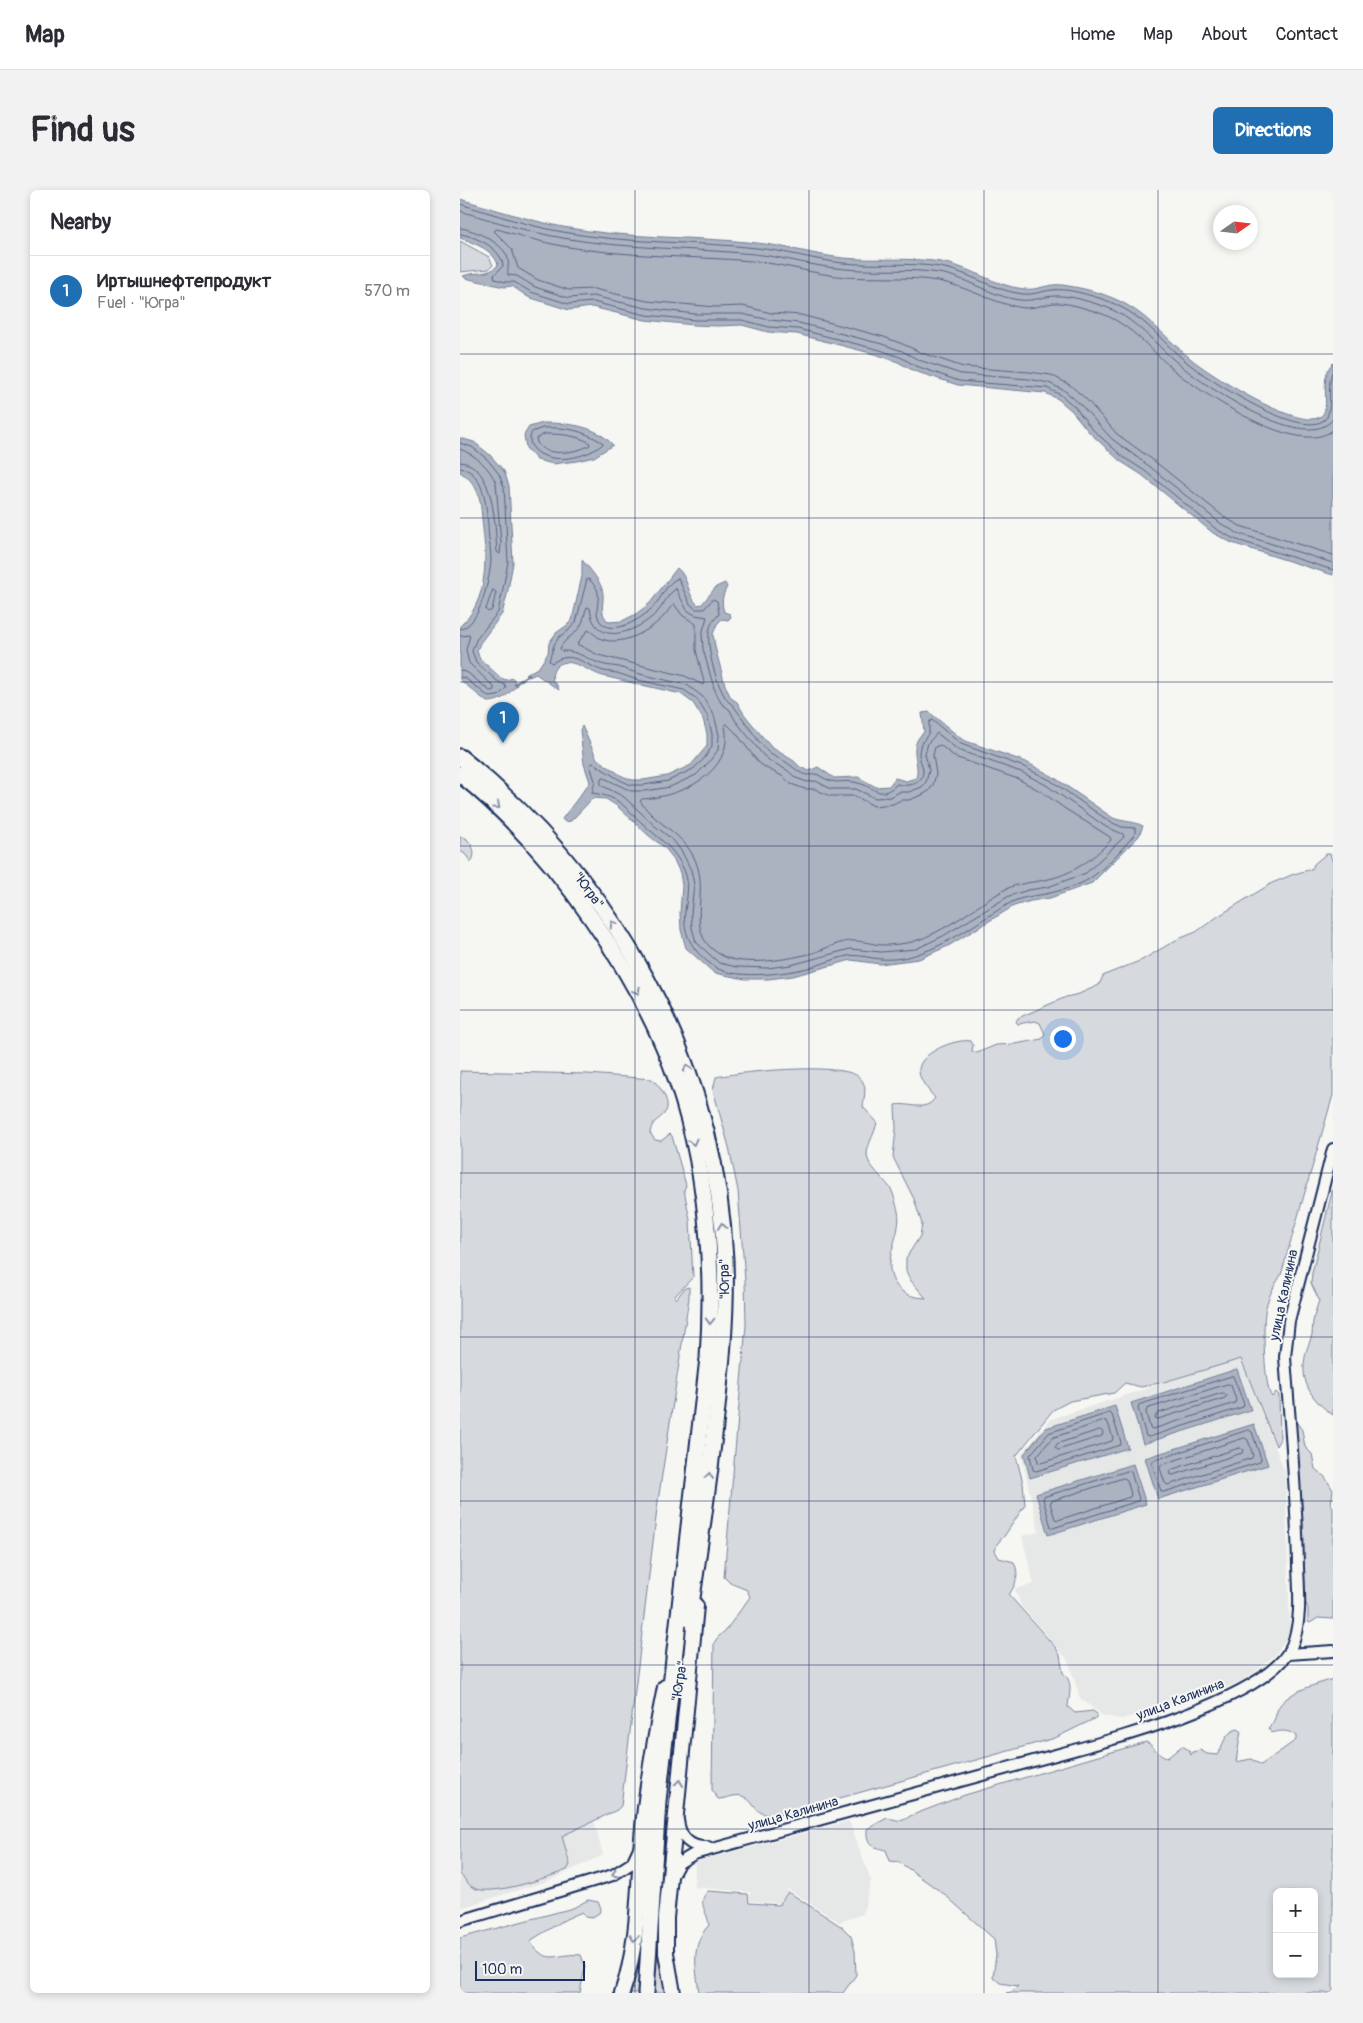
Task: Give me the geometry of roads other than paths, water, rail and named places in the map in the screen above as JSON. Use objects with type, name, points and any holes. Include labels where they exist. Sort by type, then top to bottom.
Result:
[{"type":"highway","name":"\"Югра\"","points":[[460,756],[512,801],[539,829],[596,898],[627,944],[653,989],[675,1036],[688,1070],[705,1128],[713,1164],[725,1259],[722,1354],[696,1522],[658,1801],[646,1993]]},
{"type":"highway","name":"\"Югра\"","points":[[460,774],[503,812],[531,841],[583,905],[614,952],[642,1000],[665,1047],[680,1091],[701,1177],[708,1232],[711,1279],[711,1316],[696,1522]]},
{"type":"main road","points":[[673,1993],[666,1953],[669,1884],[677,1805],[696,1522]]},
{"type":"main road","points":[[622,1993],[628,1971],[635,1929],[642,1837],[652,1748],[696,1522]]},
{"type":"street","name":"улица Калинина","points":[[721,1847],[1049,1756],[1170,1720],[1211,1704],[1242,1688],[1269,1672],[1288,1654],[1297,1630],[1299,1609],[1298,1548],[1286,1340],[1289,1321],[1333,1149]]},
{"type":"street","points":[[1288,1654],[1333,1651]]},
{"type":"street","points":[[677,1805],[681,1831],[687,1841],[696,1847],[721,1847]]},
{"type":"street","points":[[460,1921],[618,1873],[634,1859],[642,1837]]},
{"type":"street","points":[[669,1884],[675,1868],[684,1858],[721,1847]]},
{"type":"water","points":[[460,199],[537,221],[587,231],[757,243],[843,258],[905,259],[941,262],[952,264],[1013,287],[1029,289],[1057,285],[1087,290],[1127,305],[1152,323],[1200,366],[1253,398],[1292,416],[1308,419],[1320,417],[1324,413],[1326,376],[1328,369],[1333,363],[1333,575],[1232,543],[1213,533],[1142,475],[1120,461],[1089,432],[1072,411],[1058,399],[1045,393],[958,385],[914,371],[898,362],[878,355],[797,334],[768,332],[742,325],[694,325],[645,320],[592,307],[569,310],[528,297],[512,286],[504,287],[465,278],[463,276],[490,271],[498,265],[488,251],[460,238]]},
{"type":"water","points":[[543,423],[581,426],[598,433],[613,445],[594,457],[577,461],[553,464],[537,460],[526,448],[524,435],[529,427]]},
{"type":"water","points":[[460,438],[474,442],[490,455],[504,471],[509,486],[513,563],[507,595],[502,614],[480,643],[477,651],[480,659],[501,678],[506,680],[513,678],[517,685],[504,697],[492,702],[487,702],[460,680],[460,626],[476,606],[483,581],[485,555],[477,490],[460,472]]},
{"type":"water","points":[[582,560],[601,586],[603,614],[609,622],[622,621],[636,614],[650,603],[677,568],[684,576],[692,597],[698,605],[702,604],[716,587],[725,583],[727,587],[724,593],[723,608],[724,612],[730,614],[731,617],[728,620],[722,619],[717,624],[713,634],[725,685],[731,698],[737,702],[744,714],[771,747],[794,761],[800,767],[809,771],[818,767],[834,778],[858,777],[876,787],[889,786],[895,778],[906,781],[916,778],[915,749],[919,738],[924,732],[922,713],[929,712],[963,740],[1026,762],[1052,776],[1113,818],[1143,826],[1139,836],[1092,883],[1050,898],[1014,906],[948,946],[919,959],[880,964],[851,960],[793,976],[768,979],[745,979],[714,973],[686,948],[681,930],[682,886],[680,873],[673,858],[665,848],[617,806],[606,799],[593,798],[571,821],[565,822],[562,819],[590,782],[584,764],[580,730],[582,726],[597,759],[622,776],[632,780],[667,776],[691,765],[707,746],[707,734],[703,719],[693,703],[681,694],[603,676],[566,662],[556,667],[552,676],[553,682],[559,690],[536,674],[529,677],[525,675],[539,667],[548,653],[549,643],[556,633],[572,620],[582,576]]},
{"type":"water","points":[[1237,1369],[1251,1410],[1143,1444],[1131,1403]]},
{"type":"water","points":[[1115,1406],[1128,1448],[1030,1478],[1024,1454],[1046,1428]]},
{"type":"water","points":[[1254,1424],[1268,1465],[1158,1499],[1145,1458]]},
{"type":"water","points":[[1133,1464],[1146,1504],[1048,1535],[1036,1494]]},
{"type":"waterway","points":[[515,684],[529,675]]},
{"type":"place","name":"Иртышнефтепродукт","points":[[503,743]]}]
